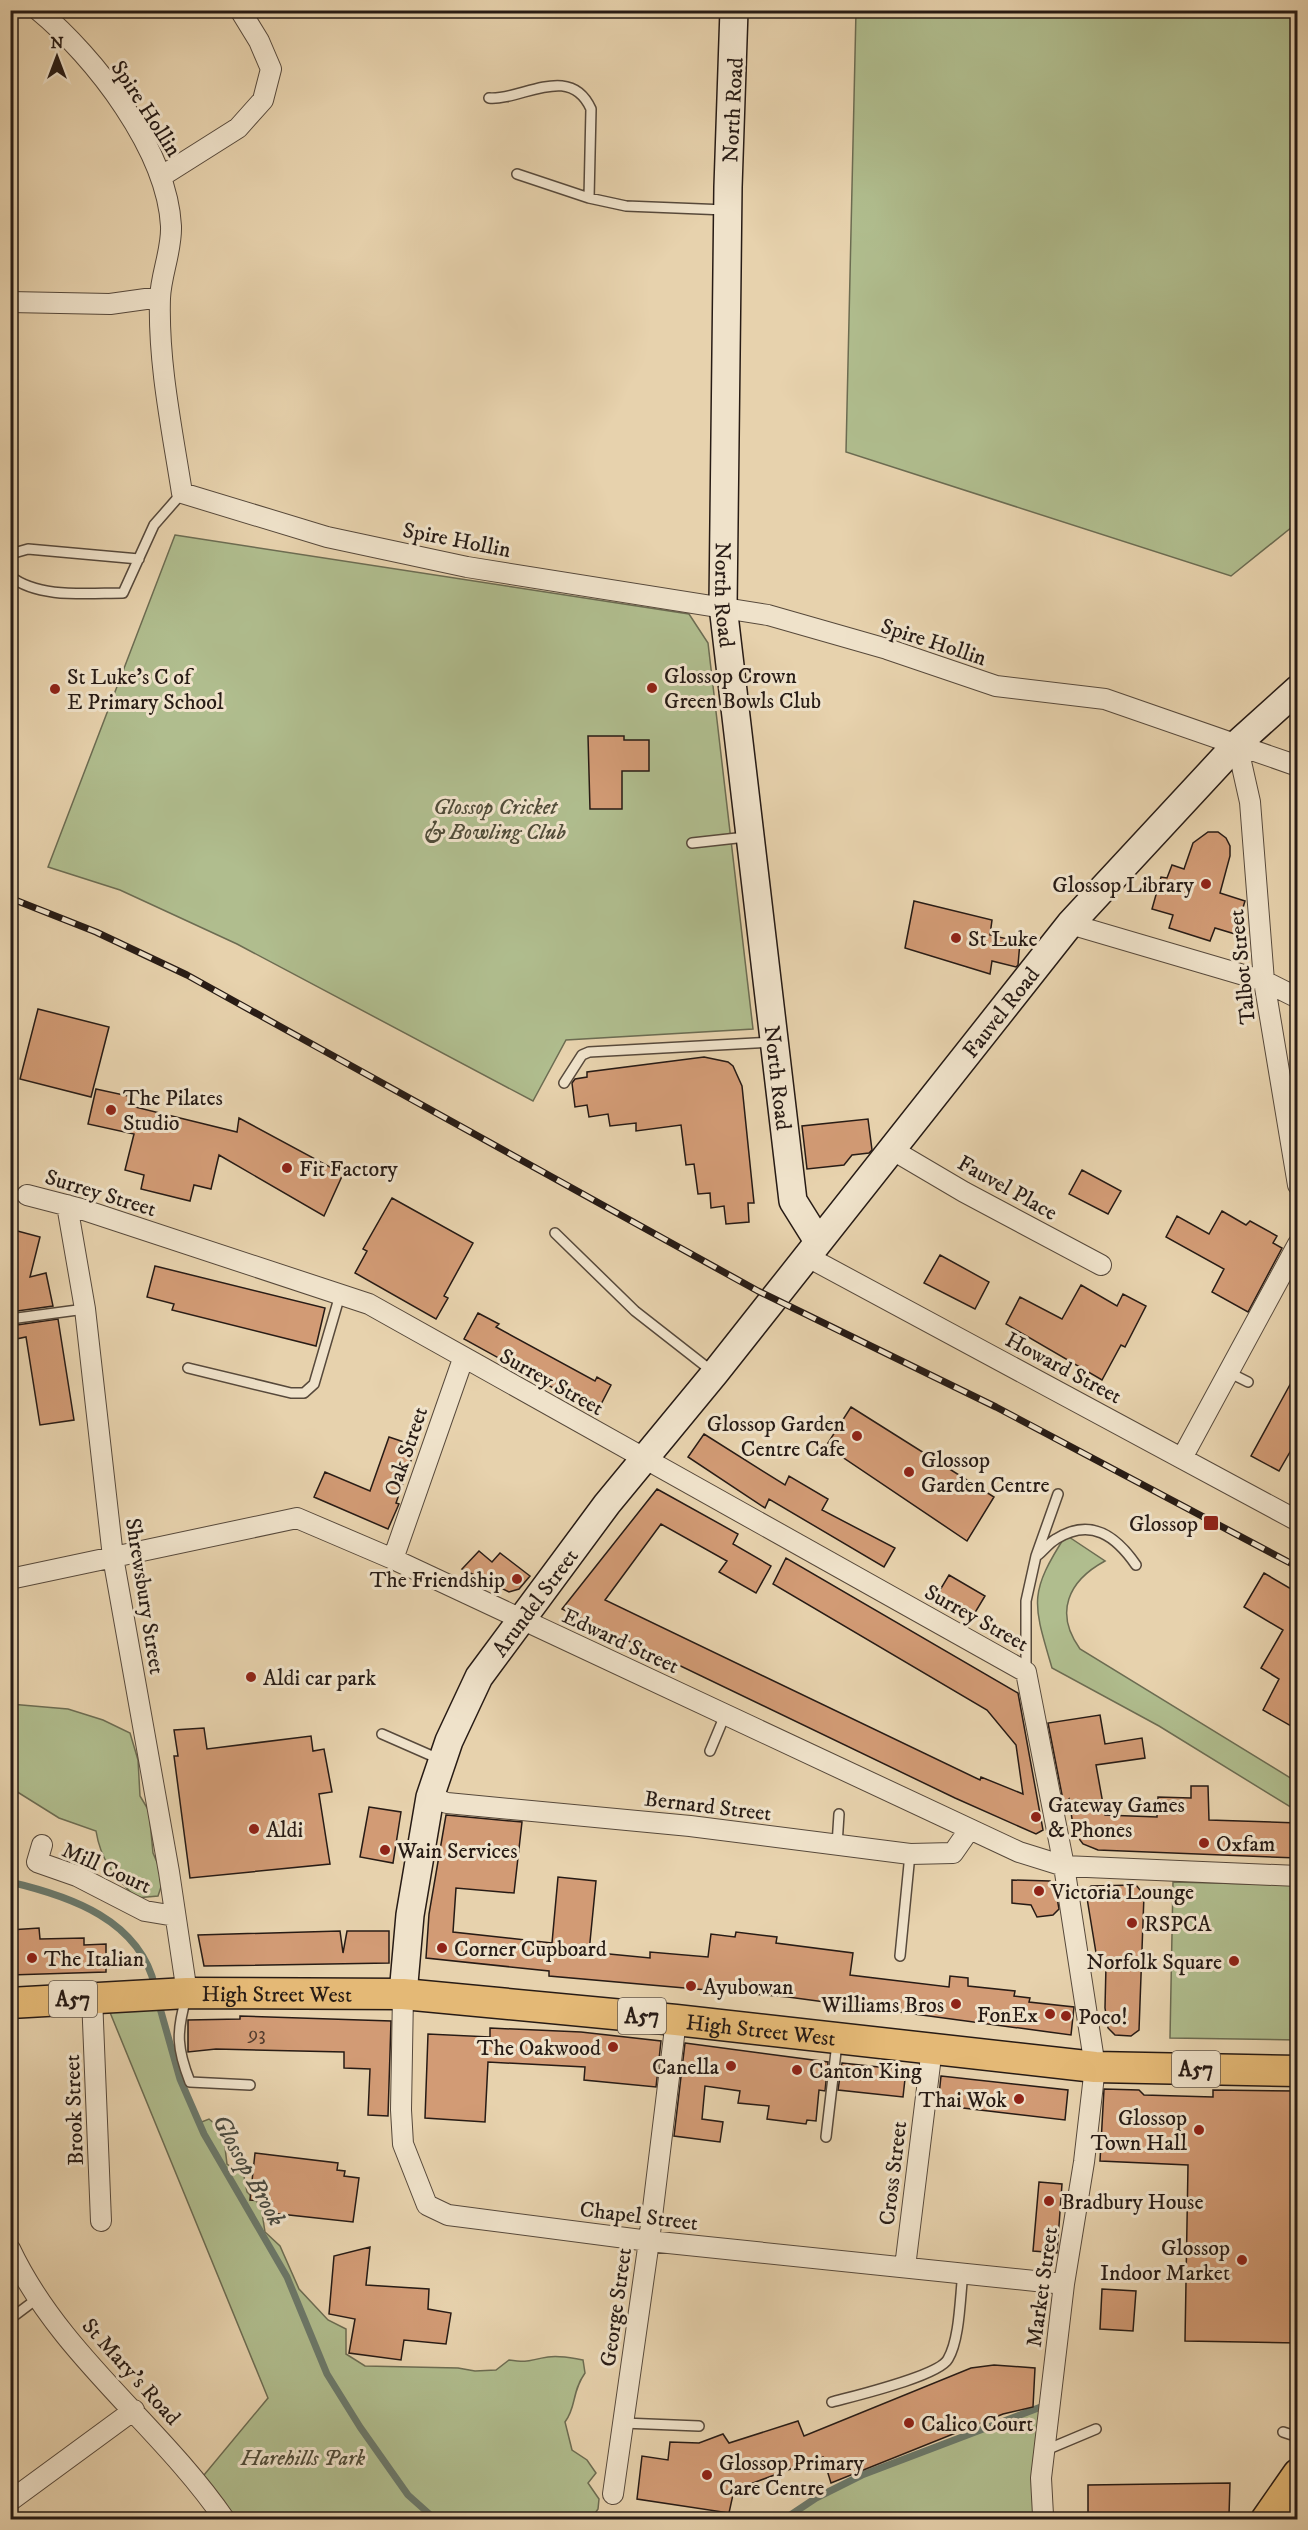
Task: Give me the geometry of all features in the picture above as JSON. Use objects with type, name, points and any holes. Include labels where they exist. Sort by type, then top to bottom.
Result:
[{"type":"main road","name":"High Street West","points":[[187,1993],[403,1994],[838,2037],[1095,2067],[1298,2071]]},
{"type":"main road","name":"A57","points":[[10,2003],[187,1993]]},
{"type":"main road","points":[[1266,2520],[1298,2474]]},
{"type":"street","name":"Spire Hollin","points":[[38,10],[61,29],[118,100],[152,152],[162,176],[171,228],[160,297],[166,392],[182,493],[327,537],[467,567],[723,606],[768,615],[887,649],[996,686],[1105,699],[1298,766]]},
{"type":"street","points":[[162,176],[238,128],[263,100],[271,69],[259,41],[240,10]]},
{"type":"street","name":"North Road","points":[[734,10],[728,210],[723,606],[793,1201],[807,1256]]},
{"type":"street","points":[[10,302],[110,304],[160,297]]},
{"type":"street","name":"Fauvel Road","points":[[807,1256],[1070,924],[1238,744],[1298,689]]},
{"type":"street","name":"Talbot Street","points":[[1238,744],[1250,802],[1264,981],[1298,1185]]},
{"type":"street","points":[[1070,924],[1264,981],[1298,998]]},
{"type":"street","name":"Fauvel Place","points":[[891,1149],[964,1192],[1101,1265]]},
{"type":"street","name":"Surrey Street","points":[[27,1195],[67,1205],[369,1304],[645,1461],[1026,1672]]},
{"type":"street","name":"Shrewsbury Street","points":[[67,1205],[85,1309],[113,1557],[187,1993]]},
{"type":"street","points":[[1182,1458],[1298,1244]]},
{"type":"street","name":"Arundel Street","points":[[403,1994],[410,1915],[430,1797],[441,1760],[479,1677],[608,1504],[645,1461],[807,1256]]},
{"type":"street","name":"Howard Street","points":[[807,1256],[1298,1521]]},
{"type":"street","name":"Oak Street","points":[[393,1559],[464,1359]]},
{"type":"street","name":"Edward Street","points":[[10,1580],[297,1518],[393,1559],[1018,1852],[1064,1866],[1298,1876]]},
{"type":"street","name":"Market Street","points":[[1026,1672],[1064,1866],[1095,2067],[1084,2162],[1064,2284],[1041,2478],[1043,2515],[1041,2520]]},
{"type":"street","name":"Bernard Street","points":[[430,1797],[447,1803],[690,1826],[910,1854],[953,1853],[969,1830]]},
{"type":"street","name":"Mill Court","points":[[42,1845],[37,1862],[77,1876],[145,1911],[175,1916]]},
{"type":"street","name":"Chapel Street","points":[[403,1994],[401,2110],[403,2144],[427,2205],[448,2216],[649,2241],[1064,2284]]},
{"type":"street","name":"Brook Street","points":[[92,1997],[101,2221]]},
{"type":"street","name":"George Street","points":[[613,2494],[649,2241],[676,2020]]},
{"type":"street","name":"Cross Street","points":[[905,2267],[932,2048]]},
{"type":"street","name":"St Mary's Road","points":[[10,2250],[26,2281],[72,2344],[199,2481],[225,2520]]},
{"type":"street","points":[[10,2501],[134,2410]]},
{"type":"lane","points":[[489,98],[501,99],[528,89],[549,86],[576,90],[585,97],[591,109],[589,198]]},
{"type":"lane","points":[[517,174],[589,198],[650,209],[728,210]]},
{"type":"lane","points":[[10,576],[22,585],[57,592],[123,593],[154,525],[182,493]]},
{"type":"lane","points":[[10,559],[14,553],[28,549],[139,559]]},
{"type":"lane","points":[[692,843],[749,836]]},
{"type":"lane","points":[[564,1083],[582,1055],[589,1052],[774,1041]]},
{"type":"lane","points":[[555,1233],[634,1311],[715,1373]]},
{"type":"lane","points":[[188,1368],[291,1393],[304,1393],[314,1384],[340,1295]]},
{"type":"lane","points":[[10,1319],[85,1309]]},
{"type":"lane","points":[[1228,1372],[1248,1382]]},
{"type":"lane","points":[[1026,1672],[1026,1601],[1036,1557],[1058,1494]]},
{"type":"lane","points":[[1036,1557],[1055,1539],[1078,1530],[1105,1532],[1122,1545],[1136,1564]]},
{"type":"lane","points":[[710,1751],[725,1716]]},
{"type":"lane","points":[[382,1734],[441,1760]]},
{"type":"lane","points":[[837,1845],[838,1814]]},
{"type":"lane","points":[[900,1956],[910,1854]]},
{"type":"lane","points":[[187,1993],[178,2025],[179,2053],[190,2082],[250,2085]]},
{"type":"lane","points":[[826,2137],[838,2037]]},
{"type":"lane","points":[[832,2402],[932,2372],[948,2360],[955,2338],[963,2272]]},
{"type":"lane","points":[[10,2319],[38,2298]]},
{"type":"lane","points":[[623,2423],[699,2426]]},
{"type":"lane","points":[[1046,2450],[1096,2429]]},
{"type":"lane","points":[[1283,2432],[1298,2437]]},
{"type":"green space","points":[[856,11],[1297,11],[1297,523],[1231,576],[846,452]]},
{"type":"green space","name":"Glossop Cricket & Bowling Club","points":[[175,535],[689,614],[708,643],[753,1029],[566,1040],[533,1101],[237,944],[120,890],[48,867]]},
{"type":"green space","points":[[1066,1535],[1105,1561],[1082,1578],[1069,1599],[1068,1623],[1072,1636],[1080,1649],[1297,1782],[1297,1811],[1159,1726],[1052,1668],[1041,1628],[1038,1599],[1045,1572]]},
{"type":"green space","points":[[10,1704],[68,1709],[103,1720],[130,1733],[138,1760],[140,1796],[149,1811],[153,1853],[164,1878],[158,1896],[136,1898],[105,1860],[96,1831],[59,1818],[11,1788]]},
{"type":"green space","name":"Norfolk Square","points":[[1173,1882],[1297,1885],[1297,2040],[1170,2038]]},
{"type":"green space","name":"Harehills Park","points":[[159,2008],[180,2079],[199,2123],[209,2119],[223,2131],[227,2164],[244,2176],[247,2192],[261,2206],[265,2232],[280,2246],[299,2289],[328,2320],[346,2329],[346,2354],[365,2366],[458,2368],[475,2371],[496,2370],[509,2360],[526,2361],[557,2356],[583,2360],[585,2373],[565,2422],[572,2450],[587,2460],[596,2473],[588,2483],[599,2499],[598,2509],[591,2519],[225,2519],[199,2481],[268,2398],[109,2010]]},
{"type":"green space","points":[[1052,2404],[1041,2519],[783,2520],[816,2498],[862,2475]]},
{"type":"building","points":[[588,736],[624,736],[624,740],[649,740],[649,771],[622,771],[622,809],[590,809]]},
{"type":"building","points":[[1208,832],[1218,832],[1226,838],[1230,846],[1230,856],[1220,893],[1245,901],[1235,934],[1215,928],[1210,941],[1169,928],[1173,915],[1152,909],[1161,877],[1167,878],[1172,865],[1184,869],[1193,843]]},
{"type":"building","name":"St Luke","points":[[914,901],[992,920],[990,935],[1020,942],[1018,965],[1016,967],[992,961],[990,974],[905,948]]},
{"type":"building","points":[[38,1009],[109,1027],[91,1097],[20,1079]]},
{"type":"building","points":[[704,1057],[728,1062],[733,1066],[742,1086],[754,1203],[748,1203],[749,1222],[726,1224],[724,1206],[711,1208],[710,1193],[698,1194],[694,1164],[686,1165],[681,1125],[636,1131],[636,1123],[610,1126],[608,1114],[589,1117],[587,1105],[575,1107],[572,1083],[575,1079],[587,1077],[587,1072]]},
{"type":"building","points":[[96,1089],[133,1097],[131,1106],[237,1132],[239,1118],[343,1174],[324,1216],[219,1155],[211,1189],[194,1185],[190,1201],[141,1189],[144,1175],[125,1170],[134,1134],[88,1124]]},
{"type":"building","points":[[868,1119],[872,1150],[869,1153],[852,1155],[844,1165],[807,1169],[802,1126]]},
{"type":"building","points":[[1082,1170],[1121,1191],[1108,1214],[1069,1194]]},
{"type":"building","points":[[392,1198],[473,1243],[444,1296],[448,1298],[436,1319],[355,1273],[367,1251],[363,1249]]},
{"type":"building","points":[[1222,1211],[1246,1225],[1250,1221],[1277,1236],[1273,1243],[1282,1248],[1248,1312],[1212,1292],[1224,1269],[1166,1237],[1177,1216],[1209,1234]]},
{"type":"building","points":[[10,1229],[40,1237],[30,1277],[46,1273],[53,1306],[10,1312]]},
{"type":"building","points":[[940,1255],[989,1282],[975,1309],[924,1283]]},
{"type":"building","points":[[155,1266],[325,1308],[316,1346],[172,1310],[174,1304],[147,1297]]},
{"type":"building","points":[[1081,1285],[1117,1306],[1123,1294],[1146,1306],[1125,1347],[1121,1345],[1102,1380],[1006,1324],[1020,1297],[1062,1319]]},
{"type":"building","points":[[478,1313],[499,1324],[496,1327],[595,1381],[597,1377],[611,1385],[597,1412],[464,1339]]},
{"type":"building","points":[[58,1319],[74,1420],[40,1425],[26,1337],[16,1339],[14,1327],[10,1326]]},
{"type":"building","points":[[1298,1370],[1298,1438],[1279,1471],[1251,1456]]},
{"type":"building","name":"Glossop Garden Centre","points":[[851,1407],[994,1497],[967,1541],[826,1446]]},
{"type":"building","points":[[704,1434],[785,1485],[789,1476],[828,1499],[822,1510],[895,1548],[884,1567],[769,1499],[765,1508],[688,1457]]},
{"type":"building","points":[[389,1437],[416,1446],[396,1503],[399,1504],[388,1529],[314,1497],[325,1472],[370,1491]]},
{"type":"building","points":[[657,1489],[738,1534],[733,1544],[771,1566],[756,1593],[719,1572],[727,1561],[661,1524],[605,1600],[980,1780],[981,1777],[1023,1794],[1016,1745],[987,1710],[773,1584],[786,1558],[1018,1693],[1043,1830],[1036,1834],[955,1798],[562,1609]]},
{"type":"building","points":[[479,1551],[492,1562],[500,1553],[530,1576],[519,1589],[509,1592],[462,1569]]},
{"type":"building","points":[[1264,1573],[1298,1593],[1298,1730],[1263,1710],[1279,1679],[1261,1668],[1283,1630],[1244,1607]]},
{"type":"building","points":[[949,1575],[985,1596],[970,1621],[934,1600]]},
{"type":"building","points":[[1100,1715],[1105,1744],[1142,1738],[1145,1758],[1096,1765],[1105,1815],[1157,1817],[1158,1797],[1191,1798],[1191,1786],[1208,1786],[1209,1820],[1298,1823],[1298,1858],[1098,1850],[1083,1844],[1074,1832],[1069,1799],[1064,1805],[1048,1723]]},
{"type":"building","name":"Aldi","points":[[204,1728],[207,1749],[311,1736],[313,1751],[324,1749],[332,1792],[319,1794],[330,1864],[190,1878],[174,1756],[178,1756],[174,1730]]},
{"type":"building","points":[[369,1807],[401,1812],[393,1863],[360,1857]]},
{"type":"building","points":[[446,1815],[522,1822],[514,1893],[456,1888],[453,1932],[552,1943],[558,1877],[596,1881],[589,1952],[650,1958],[650,1952],[708,1957],[711,1934],[735,1937],[736,1932],[777,1937],[776,1943],[853,1953],[850,1975],[949,1987],[950,1976],[968,1978],[968,1986],[1015,1991],[1014,1996],[1030,1998],[1029,2002],[1074,2007],[1071,2035],[788,1997],[549,1976],[549,1971],[426,1958],[429,1914]]},
{"type":"building","points":[[1012,1880],[1050,1881],[1055,1886],[1059,1909],[1053,1915],[1037,1917],[1031,1905],[1012,1903]]},
{"type":"building","points":[[1136,1885],[1144,1895],[1139,2030],[1131,2036],[1115,2035],[1108,2028],[1105,2008],[1106,1965],[1098,1965],[1086,1892],[1091,1886]]},
{"type":"building","points":[[39,1928],[40,1939],[84,1938],[84,1945],[106,1944],[106,1972],[10,1975],[10,1930]]},
{"type":"building","points":[[340,1931],[343,1953],[347,1931],[389,1931],[389,1963],[204,1966],[198,1935]]},
{"type":"building","points":[[240,2016],[391,2021],[388,2116],[368,2115],[370,2069],[344,2068],[344,2052],[216,2049],[188,2052],[188,2020],[240,2019]]},
{"type":"building","points":[[490,2028],[581,2032],[661,2041],[656,2087],[584,2080],[585,2067],[488,2062],[485,2122],[425,2118],[428,2034],[490,2037]]},
{"type":"building","points":[[685,2043],[828,2062],[825,2091],[819,2090],[816,2121],[807,2120],[806,2124],[767,2119],[769,2106],[738,2103],[740,2091],[705,2086],[702,2119],[723,2122],[720,2142],[674,2136]]},
{"type":"building","points":[[842,2063],[906,2070],[903,2097],[838,2090]]},
{"type":"building","points":[[941,2076],[1068,2090],[1065,2120],[938,2105]]},
{"type":"building","points":[[1104,2089],[1139,2090],[1144,2095],[1213,2097],[1213,2090],[1296,2091],[1298,2343],[1185,2341],[1188,2165],[1100,2161]]},
{"type":"building","points":[[255,2153],[338,2163],[337,2170],[345,2171],[344,2176],[359,2178],[353,2222],[271,2213],[272,2202],[250,2200]]},
{"type":"building","name":"Bradbury House","points":[[1039,2182],[1062,2184],[1057,2253],[1033,2251]]},
{"type":"building","points":[[370,2247],[366,2285],[429,2289],[428,2309],[451,2313],[446,2344],[404,2340],[401,2360],[349,2353],[355,2319],[329,2314],[334,2256]]},
{"type":"building","points":[[1102,2289],[1136,2291],[1133,2331],[1100,2329]]},
{"type":"building","points":[[994,2365],[1035,2368],[1033,2407],[1003,2414],[831,2483],[823,2457],[734,2490],[729,2513],[637,2499],[642,2456],[668,2460],[670,2442],[699,2443],[723,2434],[729,2443],[798,2421],[804,2436],[971,2368]]},
{"type":"building","points":[[1230,2483],[1229,2515],[1088,2516],[1088,2485]]},
{"type":"waterway","name":"Glossop Brook","points":[[10,1882],[78,1904],[118,1928],[134,1944],[147,1964],[155,1987]]},
{"type":"waterway","name":"Glossop Brook","points":[[158,2001],[180,2079],[204,2134],[287,2277],[327,2374],[360,2427],[408,2495],[436,2520]]},
{"type":"waterway","name":"Glossop Brook","points":[[783,2520],[816,2498],[862,2475],[1046,2405]]},
{"type":"railway","points":[[10,898],[96,932],[187,975],[758,1291],[996,1407],[1298,1567]]},
{"type":"place","name":"Glossop Crown Green Bowls Club","points":[[652,688]]},
{"type":"place","name":"St Luke's C of E Primary School","points":[[55,689]]},
{"type":"place","name":"Glossop Library","points":[[1206,884]]},
{"type":"place","name":"St Luke","points":[[956,938]]},
{"type":"place","name":"The Pilates Studio","points":[[111,1110]]},
{"type":"place","name":"Fit Factory","points":[[287,1168]]},
{"type":"place","name":"Glossop Garden Centre Cafe","points":[[857,1436]]},
{"type":"place","name":"Glossop Garden Centre","points":[[909,1472]]},
{"type":"place","name":"Glossop","points":[[1211,1523]]},
{"type":"place","name":"The Friendship","points":[[517,1579]]},
{"type":"place","name":"Aldi car park","points":[[251,1677]]},
{"type":"place","name":"Gateway Games & Phones","points":[[1036,1817]]},
{"type":"place","name":"Aldi","points":[[254,1829]]},
{"type":"place","name":"Oxfam","points":[[1204,1843]]},
{"type":"place","name":"Wain Services","points":[[385,1850]]},
{"type":"place","name":"Victoria Lounge","points":[[1039,1891]]},
{"type":"place","name":"RSPCA","points":[[1132,1923]]},
{"type":"place","name":"Corner Cupboard","points":[[442,1948]]},
{"type":"place","name":"The Italian","points":[[32,1958]]},
{"type":"place","name":"Norfolk Square","points":[[1234,1961]]},
{"type":"place","name":"Ayubowan","points":[[691,1986]]},
{"type":"place","name":"Williams Bros","points":[[956,2004]]},
{"type":"place","name":"FonEx","points":[[1050,2014]]},
{"type":"place","name":"Poco!","points":[[1066,2016]]},
{"type":"place","name":"The Oakwood","points":[[613,2047]]},
{"type":"place","name":"Canella","points":[[731,2066]]},
{"type":"place","name":"Canton King","points":[[797,2070]]},
{"type":"place","name":"Thai Wok","points":[[1019,2099]]},
{"type":"place","name":"Glossop Town Hall","points":[[1199,2130]]},
{"type":"place","name":"Bradbury House","points":[[1049,2201]]},
{"type":"place","name":"Glossop Indoor Market","points":[[1242,2260]]},
{"type":"place","name":"Calico Court","points":[[909,2423]]},
{"type":"place","name":"Glossop Primary Care Centre","points":[[707,2475]]}]
